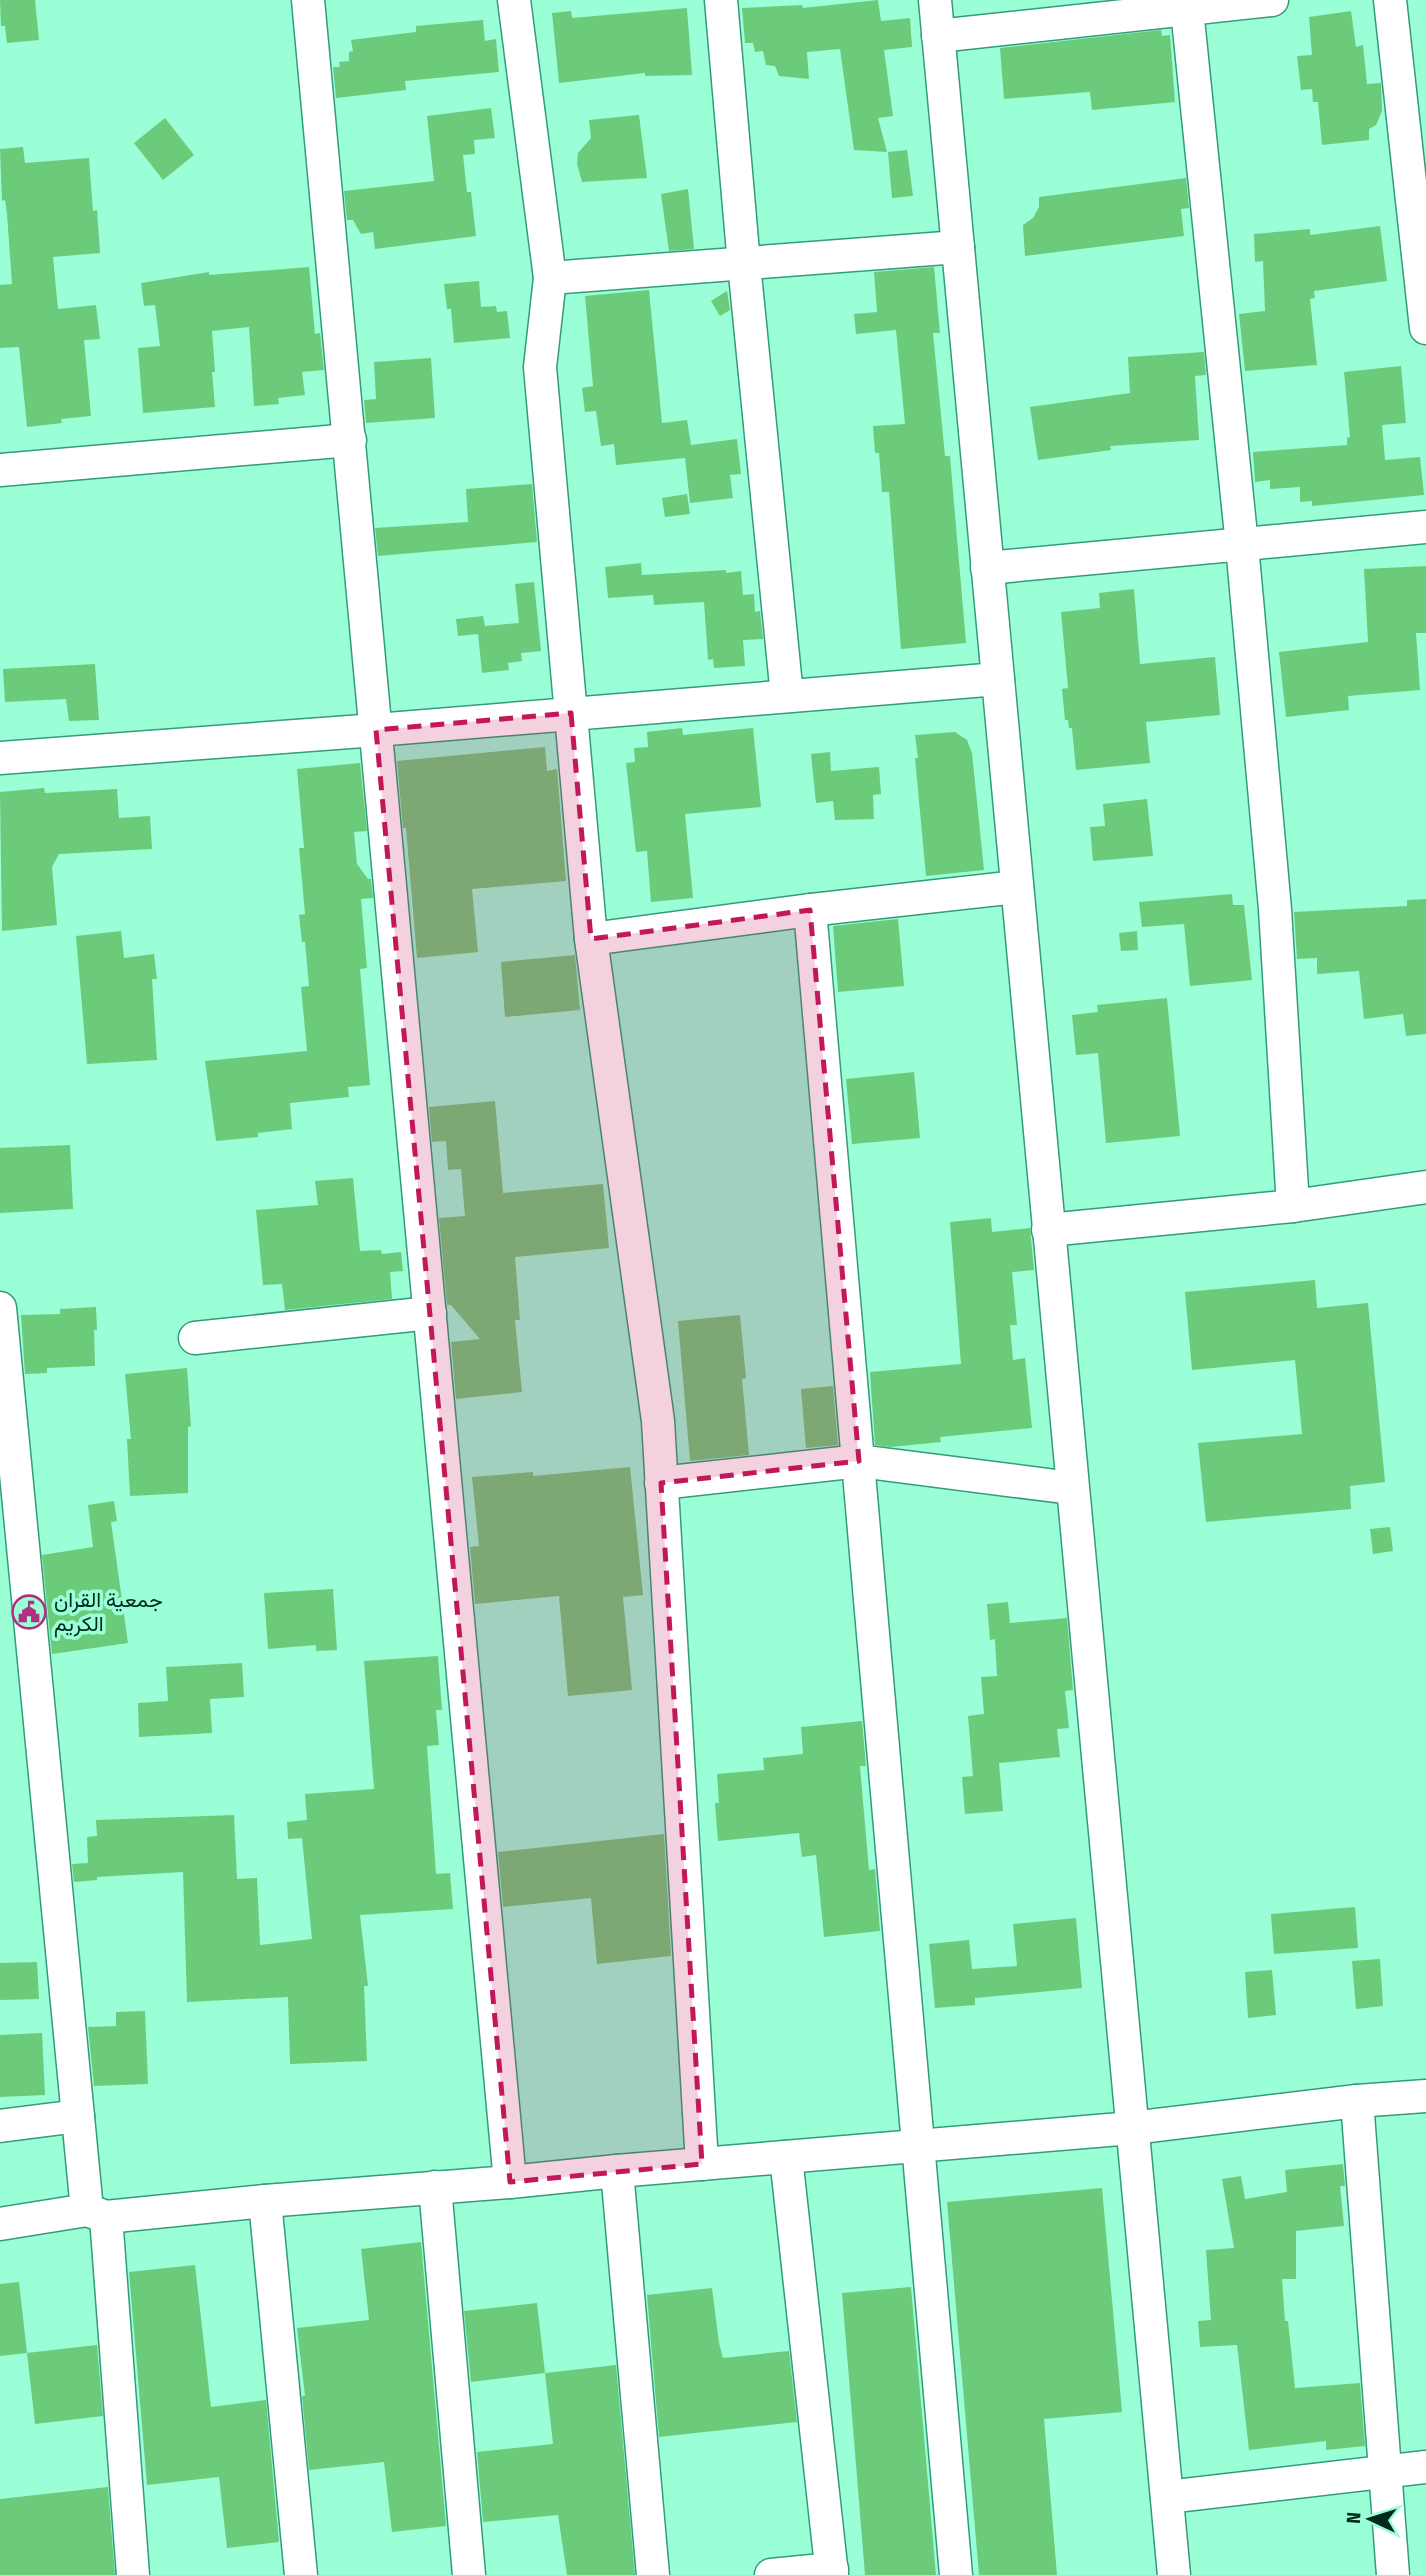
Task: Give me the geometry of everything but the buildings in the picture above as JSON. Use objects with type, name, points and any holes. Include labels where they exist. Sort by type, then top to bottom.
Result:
[{"type":"street","points":[[308,0],[510,2182]]},
{"type":"street","points":[[514,0],[550,278],[540,367],[592,939],[657,1421],[702,2164]]},
{"type":"street","points":[[721,0],[786,696]]},
{"type":"street","points":[[935,0],[1071,1488],[1174,2575]]},
{"type":"street","points":[[938,36],[1187,4],[1272,0]]},
{"type":"street","points":[[1390,0],[1426,328]]},
{"type":"street","points":[[1187,4],[1242,545],[1275,909],[1293,1206]]},
{"type":"street","points":[[550,278],[958,247]]},
{"type":"street","points":[[0,470],[350,440]]},
{"type":"street","points":[[987,568],[1426,527]]},
{"type":"street","points":[[0,758],[998,679]]},
{"type":"street","points":[[592,939],[810,910],[1017,887]]},
{"type":"street","points":[[810,910],[916,2146],[957,2575]]},
{"type":"street","points":[[1048,1230],[1293,1206],[1426,1188]]},
{"type":"street","points":[[0,1308],[78,2116],[97,2214],[133,2575]]},
{"type":"street","points":[[195,1338],[430,1313]]},
{"type":"street","points":[[661,1483],[859,1461],[1071,1488]]},
{"type":"street","points":[[0,2224],[1132,2128],[1357,2101],[1426,2096]]},
{"type":"street","points":[[1357,2101],[1393,2575]]},
{"type":"street","points":[[0,2126],[78,2116]]},
{"type":"street","points":[[771,2575],[832,2572],[786,2157]]},
{"type":"street","points":[[617,2171],[653,2575]]},
{"type":"street","points":[[435,2186],[469,2575]]},
{"type":"street","points":[[265,2201],[301,2575]]},
{"type":"street","points":[[1167,2497],[1426,2467]]},
{"type":"highlighted area","points":[[571,713],[591,939],[810,910],[859,1461],[661,1483],[702,2164],[510,2182],[376,730]]},
{"type":"place","name":"جمعية القران الكريم","points":[[29,1612]]}]
